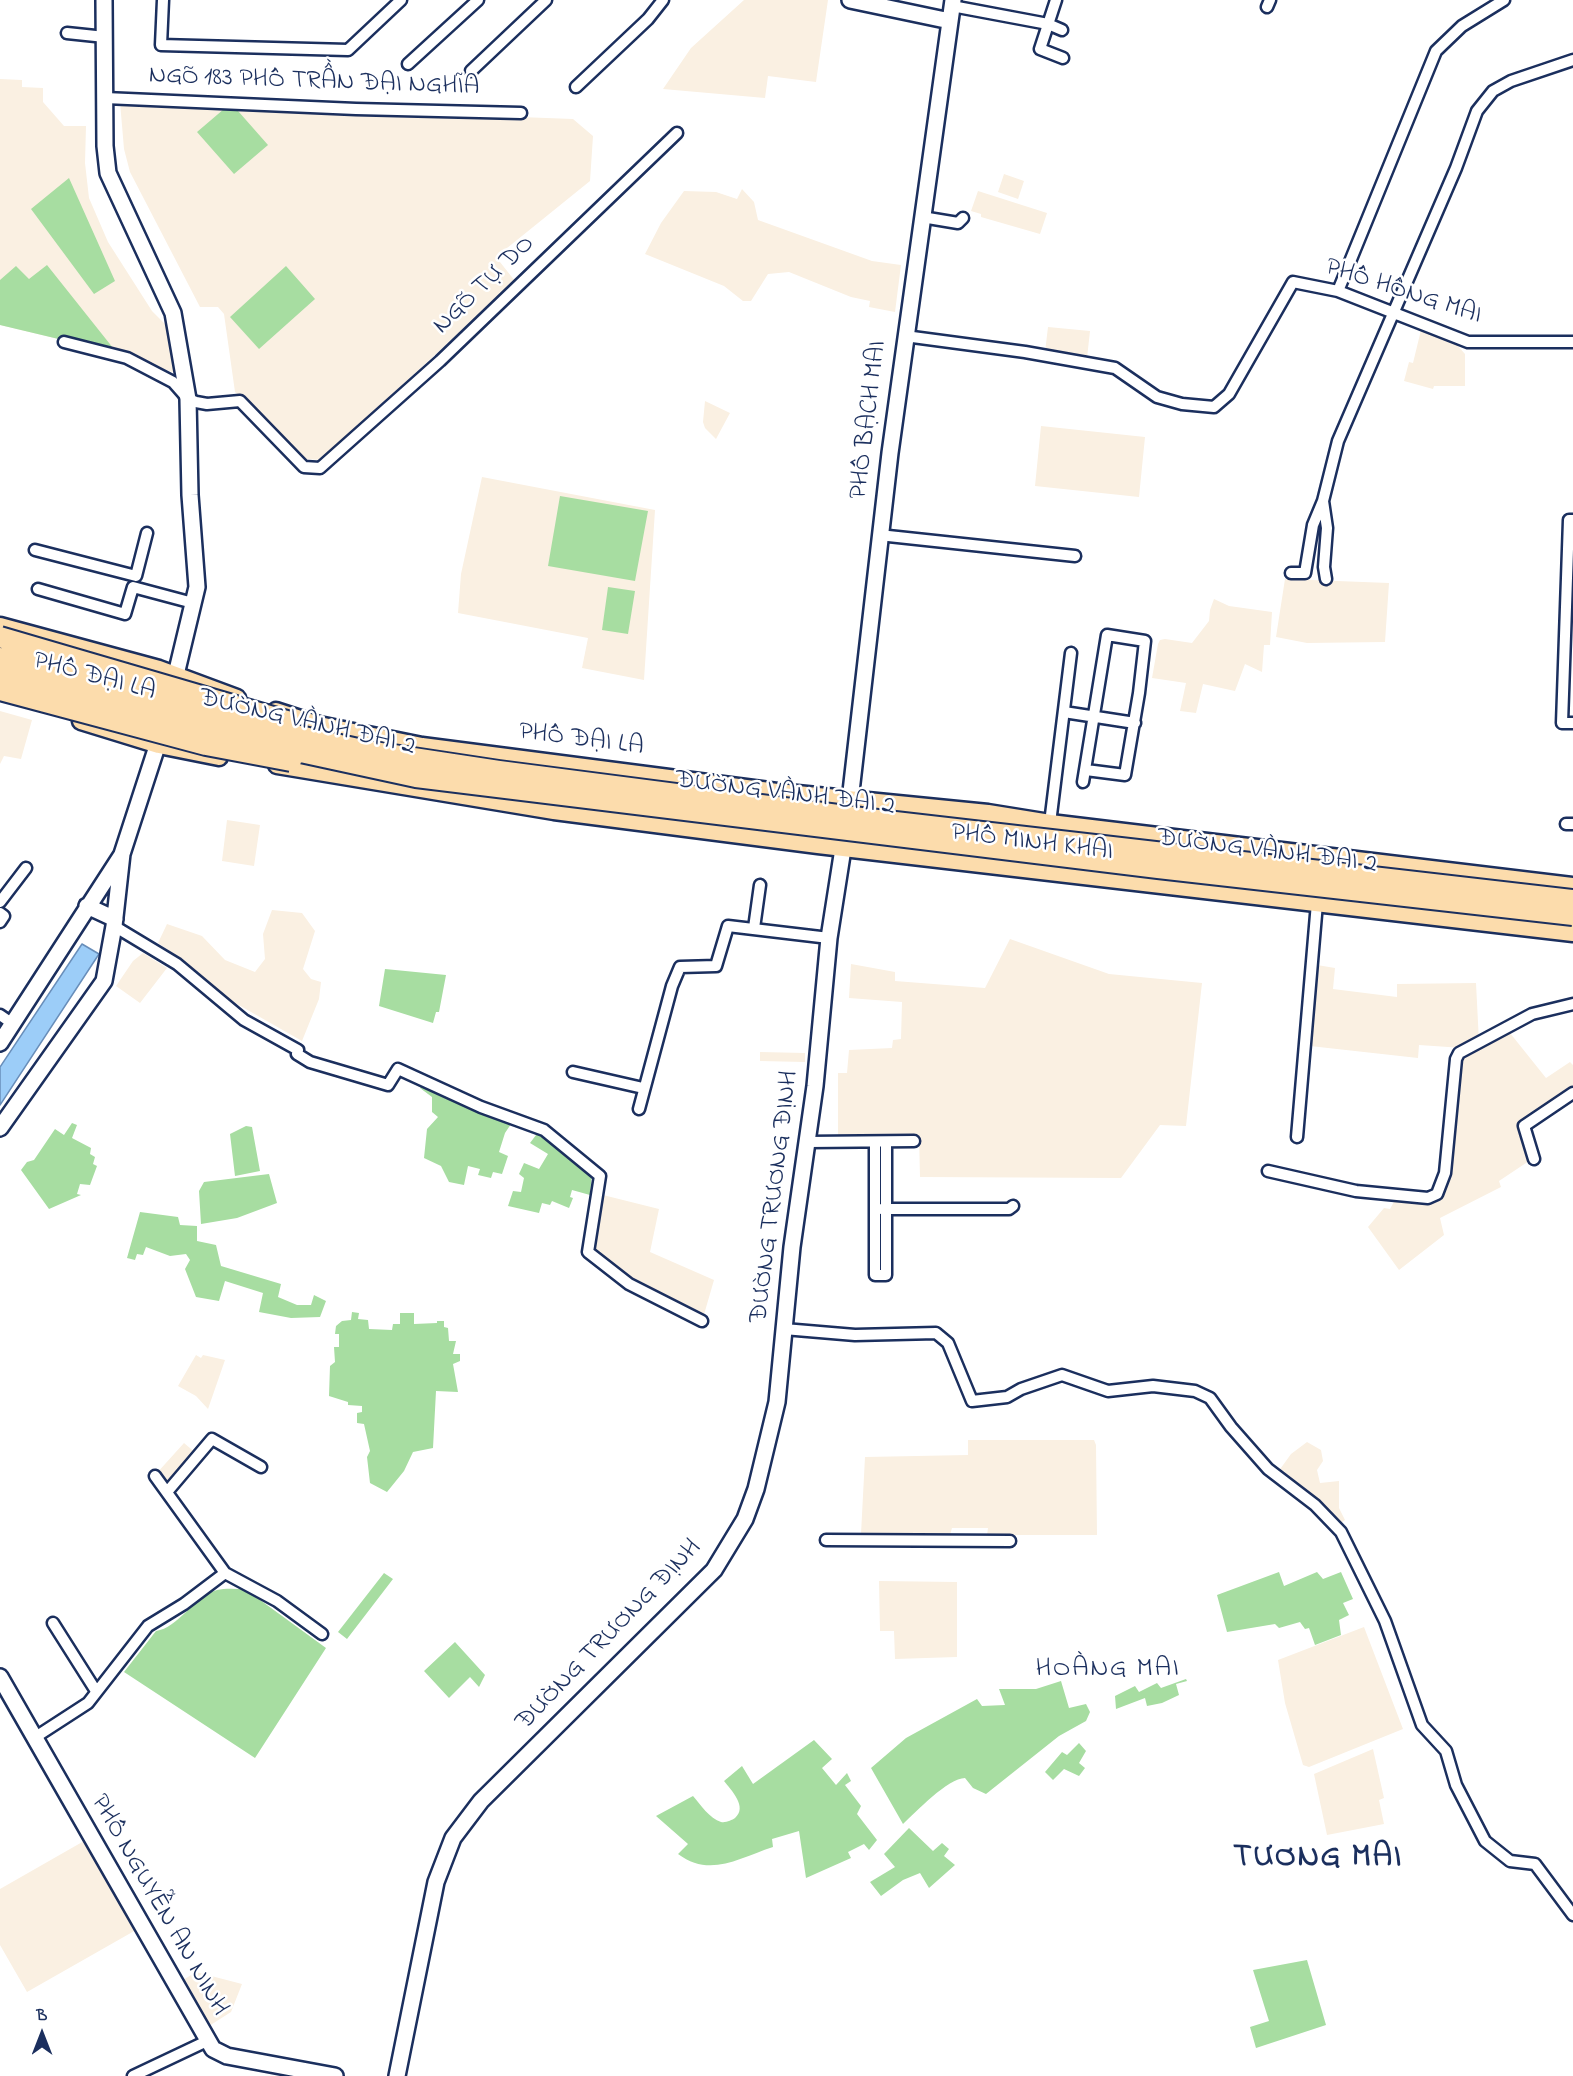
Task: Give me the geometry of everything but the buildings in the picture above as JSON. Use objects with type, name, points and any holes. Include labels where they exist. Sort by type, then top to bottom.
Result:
[{"type":"highway","points":[[5,631],[418,768]]},
{"type":"highway","name":"ĐƯỜNG VÀNH ĐAI 2","points":[[0,658],[214,717],[367,751],[418,768],[499,771],[869,819],[1573,900]]},
{"type":"highway","name":"ĐƯỜNG VÀNH ĐAI 2","points":[[0,674],[273,746],[418,768],[1158,868],[1573,915]]},
{"type":"highway","points":[[1,695],[263,758],[418,768]]},
{"type":"main road","points":[[0,1128],[104,981],[122,854],[159,745],[197,587],[190,495],[188,399],[173,313],[108,173],[105,0]]},
{"type":"main road","points":[[850,0],[952,9]]},
{"type":"main road","name":"PHỐ BẠCH MAI","points":[[843,847],[905,336],[952,9]]},
{"type":"main road","points":[[5,631],[24,652]]},
{"type":"main road","name":"PHỐ ĐẠI LA","points":[[5,631],[176,675],[307,722]]},
{"type":"main road","name":"PHỐ ĐẠI LA","points":[[0,646],[242,712],[307,722],[422,746],[825,798],[850,799]]},
{"type":"main road","points":[[67,698],[76,665]]},
{"type":"main road","name":"PHỐ ĐẠI LA","points":[[0,680],[229,740],[311,771]]},
{"type":"main road","points":[[1,695],[23,686]]},
{"type":"main road","name":"PHỐ ĐẠI LA","points":[[1,695],[159,745],[554,811],[843,847]]},
{"type":"main road","points":[[718,832],[723,785]]},
{"type":"main road","name":"PHỐ MINH KHAI","points":[[850,799],[988,813],[1050,823],[1573,886]]},
{"type":"main road","name":"PHỐ MINH KHAI","points":[[843,847],[1573,933]]},
{"type":"main road","name":"ĐƯỜNG TRƯƠNG ĐỊNH","points":[[397,2076],[428,1913],[436,1882],[453,1838],[481,1801],[601,1679],[642,1644],[714,1570],[745,1519],[756,1489],[777,1402],[792,1247],[808,1142],[829,938],[843,847]]},
{"type":"main road","points":[[0,1043],[6,1019],[122,854]]},
{"type":"main road","points":[[1465,920],[1475,913],[1482,899],[1479,882],[1469,874]]},
{"type":"main road","points":[[1544,929],[1532,918],[1529,901],[1535,890],[1548,883]]},
{"type":"main road","points":[[87,906],[114,922]]},
{"type":"main road","name":"PHỐ NGUYỄN AN NINH","points":[[0,1677],[213,2049],[227,2056],[335,2076]]},
{"type":"street","points":[[163,0],[161,45],[348,50],[401,0]]},
{"type":"street","points":[[408,64],[478,0]]},
{"type":"street","points":[[471,71],[546,0]]},
{"type":"street","points":[[576,87],[648,19],[663,0]]},
{"type":"street","points":[[1056,0],[1040,48],[1064,58]]},
{"type":"street","points":[[1338,291],[1436,51],[1462,26],[1504,0]]},
{"type":"street","points":[[952,9],[1048,24],[1062,30]]},
{"type":"street","points":[[68,33],[105,37]]},
{"type":"street","points":[[1291,573],[1305,573],[1312,525],[1323,501],[1338,441],[1455,168],[1477,111],[1493,91],[1511,81],[1573,60]]},
{"type":"street","name":"NGÕ 183 PHỐ TRẦN ĐẠI NGHĨA","points":[[105,98],[356,109],[521,113]]},
{"type":"street","name":"NGÕ TỰ DO","points":[[188,399],[207,404],[240,401],[304,467],[320,468],[440,361],[677,133]]},
{"type":"street","points":[[921,217],[958,223],[963,219]]},
{"type":"street","name":"PHỐ HỒNG MAI","points":[[905,336],[1025,352],[1114,368],[1157,397],[1182,404],[1214,407],[1229,394],[1293,282],[1338,291],[1468,342],[1573,342]]},
{"type":"street","points":[[64,342],[127,358],[176,384],[188,399]]},
{"type":"street","points":[[1323,501],[1327,528],[1324,567],[1326,579]]},
{"type":"street","points":[[1573,520],[1569,520],[1562,723],[1573,723]]},
{"type":"street","points":[[38,589],[125,614],[147,533]]},
{"type":"street","points":[[879,536],[1076,556]]},
{"type":"street","points":[[35,550],[193,603]]},
{"type":"street","points":[[1083,782],[1107,635],[1145,641],[1135,723],[1125,775],[1086,770]]},
{"type":"street","points":[[1050,823],[1071,653]]},
{"type":"street","points":[[1064,712],[1135,723]]},
{"type":"street","points":[[0,902],[26,867]]},
{"type":"street","points":[[754,928],[760,885]]},
{"type":"street","points":[[1297,1137],[1317,903]]},
{"type":"street","points":[[0,913],[4,916],[0,922]]},
{"type":"street","points":[[114,922],[168,958],[222,1004],[298,1050],[297,1054],[310,1062],[388,1085],[398,1069],[481,1107],[544,1130],[600,1176],[588,1252],[630,1284],[702,1321]]},
{"type":"street","points":[[639,1109],[672,986],[680,967],[716,966],[728,926],[829,938]]},
{"type":"street","points":[[1268,1171],[1356,1191],[1428,1198],[1437,1194],[1445,1173],[1456,1059],[1459,1053],[1533,1014],[1573,1004]]},
{"type":"street","points":[[573,1072],[644,1088]]},
{"type":"street","points":[[1534,1159],[1524,1125],[1573,1093]]},
{"type":"street","points":[[808,1142],[914,1141]]},
{"type":"street","points":[[880,1142],[880,1209],[875,1275],[886,1275],[880,1209]]},
{"type":"street","points":[[880,1209],[1009,1209],[1013,1206]]},
{"type":"street","points":[[784,1329],[855,1335],[936,1334],[948,1343],[972,1401],[1007,1397],[1021,1389],[1062,1375],[1108,1391],[1153,1386],[1195,1391],[1210,1398],[1231,1427],[1268,1469],[1315,1505],[1341,1532],[1385,1621],[1422,1725],[1446,1750],[1456,1785],[1485,1841],[1510,1861],[1535,1864],[1573,1915]]},
{"type":"street","points":[[167,1492],[212,1439],[261,1467]]},
{"type":"street","points":[[155,1476],[225,1573],[277,1601],[322,1634]]},
{"type":"street","points":[[826,1540],[1010,1541]]},
{"type":"street","points":[[34,1738],[88,1703],[148,1626],[184,1604],[225,1573]]},
{"type":"street","points":[[53,1623],[96,1691]]},
{"type":"street","points":[[133,2076],[207,2041]]},
{"type":"shaded area","points":[[744,0],[828,0],[816,82],[768,76],[765,98],[663,89],[691,48]]},
{"type":"shaded area","points":[[0,79],[22,80],[22,87],[43,88],[43,102],[64,126],[86,126],[85,163],[89,198],[108,242],[152,311],[166,325],[175,373],[117,353],[0,325]]},
{"type":"shaded area","points":[[120,102],[573,119],[593,136],[590,181],[496,257],[515,281],[321,460],[306,459],[235,392],[224,314],[218,307],[200,307],[130,172],[124,149]]},
{"type":"shaded area","points":[[1004,174],[1024,181],[1018,199],[998,192]]},
{"type":"shaded area","points":[[742,189],[754,202],[758,220],[872,261],[901,265],[895,312],[869,307],[870,301],[851,297],[789,272],[768,274],[751,301],[743,301],[724,286],[645,254],[661,223],[684,191],[716,192],[737,199]]},
{"type":"shaded area","points":[[978,191],[1047,213],[1040,234],[981,217],[981,214],[971,211]]},
{"type":"shaded area","points":[[1048,327],[1090,331],[1087,358],[1045,352]]},
{"type":"shaded area","points":[[1421,330],[1457,345],[1465,354],[1465,386],[1434,386],[1433,389],[1404,381],[1409,362],[1413,363]]},
{"type":"shaded area","points":[[705,401],[730,413],[716,439],[705,428],[703,422]]},
{"type":"shaded area","points":[[1041,426],[1145,437],[1139,497],[1035,486]]},
{"type":"shaded area","points":[[482,477],[655,510],[644,680],[582,668],[588,638],[458,613],[461,574]]},
{"type":"shaded area","points":[[1285,579],[1389,583],[1385,642],[1307,643],[1276,637]]},
{"type":"shaded area","points":[[1214,599],[1229,606],[1272,612],[1270,645],[1264,645],[1262,672],[1245,664],[1235,691],[1203,684],[1196,713],[1180,711],[1186,683],[1152,678],[1158,644],[1160,640],[1165,639],[1192,643],[1209,621]]},
{"type":"shaded area","points":[[0,711],[32,720],[21,759],[4,756],[0,764]]},
{"type":"shaded area","points":[[227,820],[260,825],[254,866],[222,861]]},
{"type":"shaded area","points":[[272,910],[302,913],[315,931],[303,969],[311,979],[321,982],[319,999],[302,1041],[230,1000],[180,958],[158,943],[167,924],[202,936],[225,960],[255,972],[265,959],[263,934]]},
{"type":"shaded area","points":[[1010,939],[1109,974],[1202,983],[1186,1126],[1160,1125],[1121,1178],[920,1177],[919,1135],[838,1136],[838,1073],[847,1073],[849,1050],[892,1048],[893,1040],[901,1039],[902,1002],[849,998],[851,964],[895,972],[895,981],[985,988]]},
{"type":"shaded area","points":[[143,953],[167,968],[140,1003],[116,986],[133,961]]},
{"type":"shaded area","points":[[1317,965],[1335,968],[1333,989],[1397,997],[1397,984],[1476,983],[1479,1042],[1463,1048],[1419,1045],[1418,1058],[1310,1046]]},
{"type":"shaded area","points":[[1510,1033],[1546,1078],[1570,1062],[1573,1065],[1573,1089],[1525,1121],[1532,1159],[1499,1181],[1501,1187],[1440,1218],[1444,1235],[1399,1270],[1368,1227],[1384,1208],[1390,1209],[1396,1198],[1438,1195],[1461,1059],[1463,1055]]},
{"type":"shaded area","points":[[760,1052],[805,1053],[805,1062],[760,1061]]},
{"type":"shaded area","points":[[599,1194],[659,1209],[650,1252],[714,1280],[703,1318],[630,1282],[591,1252]]},
{"type":"shaded area","points":[[196,1355],[201,1358],[203,1355],[225,1360],[208,1409],[196,1396],[178,1386]]},
{"type":"shaded area","points":[[968,1440],[1094,1440],[1096,1445],[1097,1535],[987,1535],[988,1528],[952,1528],[950,1535],[861,1534],[865,1457],[968,1455]]},
{"type":"shaded area","points":[[1307,1442],[1321,1450],[1323,1461],[1317,1470],[1320,1483],[1339,1481],[1339,1508],[1345,1520],[1337,1526],[1278,1472],[1291,1454]]},
{"type":"shaded area","points":[[184,1443],[197,1454],[167,1490],[156,1474]]},
{"type":"shaded area","points":[[879,1581],[957,1582],[957,1657],[895,1659],[894,1631],[880,1631]]},
{"type":"shaded area","points":[[1364,1627],[1403,1729],[1309,1767],[1303,1765],[1285,1703],[1278,1660]]},
{"type":"shaded area","points":[[1373,1749],[1384,1798],[1379,1800],[1384,1824],[1327,1835],[1314,1774]]},
{"type":"shaded area","points":[[84,1841],[136,1930],[27,1992],[0,1945],[0,1889]]},
{"type":"shaded area","points":[[196,1972],[242,1984],[231,2012],[209,2026],[183,1980]]},
{"type":"green space","points":[[231,103],[268,145],[234,174],[197,132]]},
{"type":"green space","points":[[69,178],[115,281],[94,294],[31,209]]},
{"type":"green space","points":[[47,265],[117,353],[0,325],[0,280],[16,266],[29,279]]},
{"type":"green space","points":[[286,266],[315,299],[259,349],[230,317]]},
{"type":"green space","points":[[560,496],[648,511],[635,581],[548,566]]},
{"type":"green space","points":[[608,587],[635,591],[628,634],[602,630]]},
{"type":"green space","points":[[385,969],[446,975],[439,1012],[436,1012],[433,1023],[379,1006]]},
{"type":"green space","points":[[424,1081],[513,1121],[505,1133],[499,1152],[508,1156],[502,1174],[493,1172],[491,1178],[478,1175],[480,1169],[468,1166],[464,1185],[449,1182],[441,1166],[424,1158],[427,1129],[438,1117],[432,1112],[432,1097],[420,1088]]},
{"type":"green space","points":[[72,1123],[77,1125],[72,1138],[91,1148],[90,1154],[95,1157],[93,1164],[97,1166],[90,1185],[80,1184],[77,1194],[81,1195],[49,1209],[21,1170],[27,1162],[34,1160],[55,1129],[64,1135]]},
{"type":"green space","points":[[246,1126],[252,1127],[260,1171],[235,1176],[230,1134]]},
{"type":"green space","points":[[539,1131],[592,1172],[590,1195],[572,1190],[570,1197],[573,1198],[569,1208],[552,1201],[550,1205],[542,1203],[539,1213],[508,1206],[513,1191],[521,1192],[524,1178],[519,1174],[524,1163],[539,1169],[548,1154],[530,1143]]},
{"type":"green space","points":[[269,1174],[277,1203],[237,1218],[201,1224],[199,1191],[204,1182]]},
{"type":"green space","points":[[140,1212],[178,1217],[180,1225],[197,1226],[197,1241],[216,1245],[221,1266],[281,1284],[278,1297],[297,1305],[311,1305],[314,1295],[326,1301],[320,1317],[291,1318],[259,1312],[263,1293],[225,1281],[219,1301],[196,1297],[185,1269],[190,1260],[186,1254],[170,1256],[146,1247],[143,1255],[137,1254],[135,1260],[127,1258]]},
{"type":"green space","points":[[352,1312],[359,1313],[358,1319],[368,1320],[369,1329],[392,1330],[393,1324],[400,1324],[400,1313],[414,1313],[414,1324],[444,1321],[444,1327],[448,1328],[449,1341],[456,1341],[453,1354],[460,1354],[460,1361],[453,1364],[458,1392],[436,1391],[433,1448],[413,1452],[404,1471],[387,1492],[370,1483],[367,1457],[370,1451],[364,1424],[357,1423],[357,1413],[362,1412],[362,1406],[348,1405],[348,1402],[329,1396],[330,1366],[335,1362],[334,1347],[339,1347],[339,1334],[335,1334],[336,1326],[342,1321],[351,1320]]},
{"type":"green space","points":[[1279,1572],[1284,1586],[1317,1572],[1323,1579],[1341,1572],[1353,1599],[1343,1603],[1349,1615],[1339,1620],[1341,1635],[1315,1645],[1309,1628],[1305,1629],[1300,1622],[1279,1628],[1275,1624],[1227,1632],[1217,1595]]},
{"type":"green space","points":[[384,1573],[393,1579],[347,1639],[338,1632]]},
{"type":"green space","points":[[245,1589],[326,1648],[255,1758],[124,1672],[156,1631],[172,1624],[201,1599],[217,1590]]},
{"type":"green space","points":[[455,1642],[485,1675],[479,1687],[470,1677],[449,1698],[424,1671]]},
{"type":"green space","points":[[1186,1679],[1187,1681],[1176,1684],[1179,1695],[1162,1703],[1147,1706],[1145,1698],[1116,1709],[1115,1696],[1135,1686],[1139,1692],[1157,1683],[1161,1688]]},
{"type":"green space","points":[[1061,1681],[1069,1708],[1086,1704],[1090,1712],[1086,1721],[1059,1736],[986,1794],[973,1788],[965,1778],[958,1779],[933,1796],[903,1824],[871,1768],[906,1738],[977,1699],[982,1706],[1005,1705],[999,1689],[1036,1689]]},
{"type":"green space","points":[[814,1740],[832,1759],[822,1768],[836,1785],[847,1773],[851,1781],[845,1785],[861,1806],[857,1814],[877,1840],[869,1850],[864,1844],[848,1852],[851,1858],[806,1878],[799,1831],[772,1839],[773,1847],[725,1864],[702,1865],[678,1854],[688,1844],[656,1816],[693,1796],[713,1818],[723,1822],[732,1820],[739,1814],[739,1804],[724,1781],[742,1766],[753,1784]]},
{"type":"green space","points":[[1079,1743],[1086,1751],[1079,1763],[1085,1768],[1079,1776],[1064,1769],[1053,1780],[1045,1772],[1062,1752],[1067,1755]]},
{"type":"green space","points":[[909,1828],[933,1851],[942,1843],[949,1849],[944,1856],[955,1865],[929,1888],[920,1873],[903,1880],[881,1896],[870,1882],[895,1867],[884,1854]]},
{"type":"green space","points":[[1307,1960],[1326,2025],[1256,2048],[1250,2027],[1269,2021],[1253,1970]]},
{"type":"water","points":[[82,944],[99,954],[0,1105],[0,1067]]},
{"type":"district","name":"HOÀNG MAI","points":[[1108,1671]]},
{"type":"district","name":"TƯƠNG MAI","points":[[1318,1860]]}]
